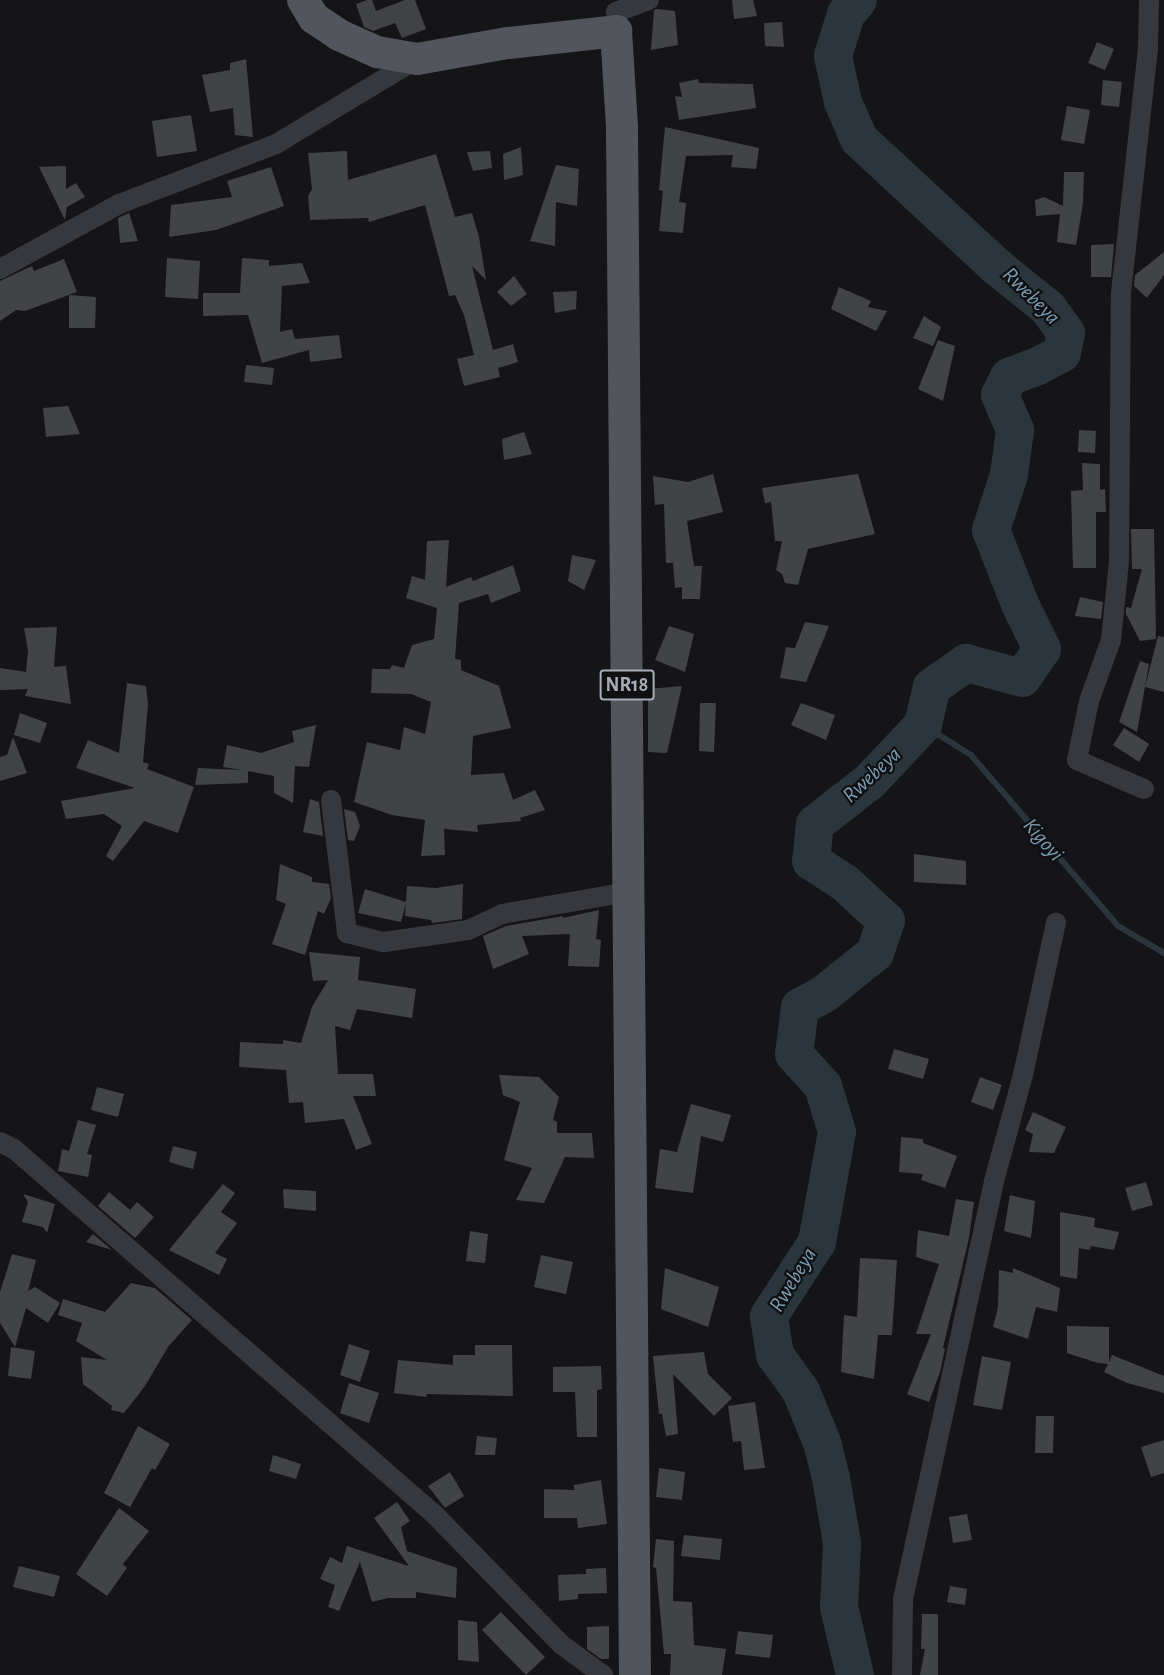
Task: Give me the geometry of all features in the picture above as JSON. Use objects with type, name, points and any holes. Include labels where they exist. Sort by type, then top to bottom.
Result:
[{"type":"main road","points":[[303,0],[314,18],[339,35],[377,52],[417,59],[508,42],[616,14]]},
{"type":"main road","name":"NR18","points":[[616,14],[622,127],[635,1675]]},
{"type":"street","points":[[616,14],[649,0]]},
{"type":"street","points":[[1144,789],[1077,760],[1089,701],[1112,640],[1119,561],[1121,293],[1148,49],[1149,0]]},
{"type":"street","points":[[0,269],[119,204],[276,144],[417,59]]},
{"type":"street","points":[[331,800],[347,933],[384,942],[468,930],[502,914],[628,892]]},
{"type":"street","points":[[902,1675],[903,1599],[994,1181],[1023,1075],[1056,923]]},
{"type":"street","points":[[0,1142],[14,1149],[434,1515],[562,1645],[603,1675]]},
{"type":"building","points":[[372,0],[376,11],[405,0],[415,0],[426,29],[402,38],[395,23],[373,31],[364,27],[356,4]]},
{"type":"building","points":[[732,0],[753,0],[757,16],[734,19]]},
{"type":"building","points":[[654,10],[675,11],[678,45],[651,50]]},
{"type":"building","points":[[782,22],[784,47],[765,46],[764,23]]},
{"type":"building","points":[[1097,42],[1114,49],[1105,70],[1088,63]]},
{"type":"building","points":[[246,59],[253,137],[235,135],[233,108],[210,112],[202,75],[230,70],[230,63]]},
{"type":"building","points":[[698,79],[699,83],[753,84],[756,108],[679,120],[675,96],[682,97],[679,83]]},
{"type":"building","points":[[1103,80],[1122,82],[1119,107],[1101,105]]},
{"type":"building","points":[[1067,106],[1090,110],[1084,144],[1061,140]]},
{"type":"building","points":[[191,115],[197,151],[157,157],[152,121]]},
{"type":"building","points":[[665,127],[759,148],[756,169],[731,167],[733,155],[686,156],[679,202],[686,203],[683,233],[659,231],[663,191],[659,190]]},
{"type":"building","points":[[521,147],[523,175],[504,180],[503,154]]},
{"type":"building","points":[[347,151],[348,180],[436,154],[455,217],[472,213],[479,237],[486,280],[472,266],[493,350],[513,344],[518,362],[498,368],[500,377],[464,386],[457,359],[474,355],[464,315],[455,295],[449,296],[425,205],[369,222],[368,218],[310,220],[308,196],[312,189],[308,153]]},
{"type":"building","points":[[490,151],[492,168],[473,171],[467,152]]},
{"type":"building","points":[[556,165],[579,169],[577,206],[556,202],[555,246],[530,241]]},
{"type":"building","points":[[66,166],[66,189],[76,183],[85,197],[67,207],[65,220],[39,167]]},
{"type":"building","points":[[271,167],[284,206],[216,230],[169,237],[171,205],[232,197],[227,181]]},
{"type":"building","points":[[1064,172],[1084,172],[1083,203],[1076,245],[1057,242],[1060,214],[1036,216],[1035,200],[1044,197],[1063,206]]},
{"type":"building","points":[[129,213],[138,241],[120,243],[118,218]]},
{"type":"building","points":[[1114,244],[1111,277],[1091,277],[1091,245]]},
{"type":"building","points":[[1164,252],[1164,275],[1147,298],[1134,286],[1135,275]]},
{"type":"building","points":[[167,258],[200,261],[198,299],[165,297]]},
{"type":"building","points":[[242,258],[269,260],[269,266],[302,263],[310,283],[282,286],[280,332],[292,329],[295,339],[339,335],[342,358],[310,362],[309,350],[262,363],[248,315],[203,316],[203,293],[240,293]]},
{"type":"building","points":[[64,259],[77,292],[25,311],[16,310],[0,321],[0,281],[32,266],[34,271]]},
{"type":"building","points":[[514,276],[527,294],[511,306],[497,292]]},
{"type":"building","points":[[839,287],[871,301],[868,307],[887,311],[876,331],[831,309]]},
{"type":"building","points":[[577,291],[576,309],[555,313],[553,292]]},
{"type":"building","points":[[69,295],[96,297],[95,328],[69,328]]},
{"type":"building","points":[[924,316],[941,327],[933,346],[913,338]]},
{"type":"building","points":[[938,340],[955,346],[943,401],[918,389]]},
{"type":"building","points":[[246,365],[274,368],[272,385],[244,382]]},
{"type":"building","points":[[68,406],[80,434],[46,437],[43,408]]},
{"type":"building","points":[[1079,430],[1096,431],[1095,453],[1078,452]]},
{"type":"building","points":[[524,432],[532,454],[504,460],[502,439]]},
{"type":"building","points":[[1082,463],[1100,464],[1100,490],[1105,489],[1106,512],[1096,512],[1096,568],[1073,568],[1071,491],[1083,490]]},
{"type":"building","points":[[713,474],[723,512],[687,521],[694,566],[702,566],[700,599],[682,599],[682,587],[675,588],[673,563],[666,563],[664,504],[655,505],[653,476],[688,482]]},
{"type":"building","points":[[858,474],[875,534],[808,549],[798,585],[785,583],[782,574],[776,570],[782,541],[775,541],[771,502],[765,503],[762,488]]},
{"type":"building","points":[[1131,529],[1154,529],[1156,639],[1140,641],[1126,614],[1126,607],[1131,608],[1142,569],[1132,569]]},
{"type":"building","points":[[449,540],[446,587],[471,577],[473,581],[513,565],[521,591],[491,603],[488,594],[459,603],[455,659],[461,660],[461,670],[499,686],[511,728],[473,736],[471,775],[504,773],[513,800],[535,790],[545,810],[520,818],[521,821],[477,825],[478,832],[444,829],[445,855],[421,856],[425,820],[392,815],[354,802],[367,742],[400,750],[404,727],[425,734],[431,702],[411,694],[371,693],[372,669],[390,669],[392,665],[404,668],[412,645],[434,639],[437,608],[406,598],[412,576],[425,580],[427,541]]},
{"type":"building","points":[[572,555],[596,560],[584,590],[568,581]]},
{"type":"building","points":[[1080,597],[1103,602],[1101,619],[1075,616]]},
{"type":"building","points":[[805,622],[829,626],[806,682],[780,678],[786,647],[795,648]]},
{"type":"building","points":[[669,626],[694,634],[685,672],[655,660]]},
{"type":"building","points":[[57,627],[54,667],[66,666],[71,704],[25,696],[28,689],[0,690],[0,668],[26,672],[28,651],[24,628]]},
{"type":"building","points":[[1158,636],[1164,637],[1164,692],[1145,687]]},
{"type":"building","points":[[1140,661],[1149,664],[1137,732],[1119,722]]},
{"type":"building","points":[[127,683],[146,686],[148,704],[143,762],[149,764],[147,769],[194,787],[178,833],[144,821],[113,861],[106,856],[122,826],[104,814],[66,819],[61,801],[135,788],[76,768],[88,740],[119,753]]},
{"type":"building","points":[[682,686],[667,753],[648,752],[648,689]]},
{"type":"building","points":[[700,703],[716,703],[714,752],[699,751]]},
{"type":"building","points":[[801,703],[835,715],[826,740],[791,725]]},
{"type":"building","points":[[20,713],[47,723],[40,743],[14,735]]},
{"type":"building","points":[[316,725],[309,767],[295,766],[293,803],[274,793],[274,776],[248,771],[248,783],[195,785],[198,768],[242,770],[223,767],[227,745],[261,753],[294,742],[292,731]]},
{"type":"building","points":[[1124,728],[1149,744],[1139,762],[1113,745]]},
{"type":"building","points":[[13,737],[27,773],[0,781],[0,757],[7,755]]},
{"type":"building","points":[[310,799],[319,802],[323,836],[303,832]]},
{"type":"building","points":[[344,809],[355,812],[360,826],[354,841],[348,840]]},
{"type":"building","points":[[914,854],[966,861],[966,885],[914,882]]},
{"type":"building","points":[[280,864],[312,877],[312,882],[329,884],[331,898],[324,914],[318,911],[305,955],[272,944],[286,904],[276,900]]},
{"type":"building","points":[[463,884],[462,919],[432,923],[431,920],[405,916],[406,903],[401,922],[358,913],[365,889],[406,902],[407,886],[436,888]]},
{"type":"building","points":[[599,910],[596,939],[601,940],[599,967],[568,966],[570,934],[522,936],[529,954],[493,969],[483,936],[506,926]]},
{"type":"building","points":[[309,952],[360,957],[358,980],[416,989],[412,1018],[357,1009],[350,1030],[335,1026],[338,1074],[373,1074],[376,1096],[353,1096],[372,1144],[356,1150],[344,1119],[305,1123],[303,1102],[289,1103],[286,1070],[239,1067],[240,1042],[283,1044],[283,1040],[301,1043],[312,1007],[328,980],[313,981]]},
{"type":"building","points":[[894,1049],[929,1059],[923,1079],[888,1069]]},
{"type":"building","points":[[499,1075],[539,1077],[559,1097],[553,1120],[557,1122],[557,1133],[592,1133],[594,1158],[565,1157],[544,1203],[516,1200],[532,1168],[504,1160],[520,1102],[503,1095]]},
{"type":"building","points":[[980,1077],[1002,1085],[993,1110],[971,1102]]},
{"type":"building","points":[[97,1087],[124,1094],[118,1117],[91,1110]]},
{"type":"building","points":[[691,1104],[731,1115],[723,1142],[701,1136],[693,1193],[655,1188],[660,1149],[677,1152]]},
{"type":"building","points":[[1033,1112],[1066,1127],[1054,1153],[1029,1152],[1033,1134],[1025,1130]]},
{"type":"building","points":[[78,1120],[96,1125],[87,1154],[92,1155],[88,1177],[58,1171],[62,1149],[69,1151]]},
{"type":"building","points":[[901,1137],[923,1139],[923,1143],[957,1156],[945,1188],[921,1180],[923,1174],[899,1172]]},
{"type":"building","points":[[173,1146],[197,1152],[193,1169],[169,1162]]},
{"type":"building","points":[[1146,1182],[1153,1205],[1132,1211],[1125,1188]]},
{"type":"building","points":[[223,1184],[235,1193],[221,1212],[237,1223],[215,1253],[227,1259],[219,1275],[169,1250]]},
{"type":"building","points":[[283,1189],[316,1191],[316,1211],[284,1208]]},
{"type":"building","points":[[109,1192],[130,1210],[137,1202],[154,1217],[135,1238],[98,1206]]},
{"type":"building","points":[[23,1194],[55,1204],[47,1233],[43,1227],[22,1222],[28,1202]]},
{"type":"building","points":[[1010,1195],[1035,1201],[1031,1238],[1004,1231]]},
{"type":"building","points":[[956,1199],[974,1202],[969,1238],[943,1348],[945,1349],[940,1372],[929,1402],[907,1394],[931,1334],[916,1334],[939,1264],[916,1257],[918,1230],[949,1236]]},
{"type":"building","points":[[1060,1212],[1095,1218],[1094,1227],[1119,1232],[1114,1250],[1091,1246],[1090,1250],[1079,1248],[1077,1279],[1060,1276]]},
{"type":"building","points":[[470,1231],[488,1234],[485,1263],[466,1261]]},
{"type":"building","points":[[93,1234],[112,1250],[86,1242]]},
{"type":"building","points":[[12,1254],[36,1260],[28,1291],[35,1287],[60,1303],[48,1323],[26,1308],[15,1347],[0,1323],[0,1292]]},
{"type":"building","points":[[541,1255],[573,1262],[566,1294],[534,1287]]},
{"type":"building","points":[[860,1258],[897,1260],[892,1335],[878,1335],[874,1379],[841,1372],[844,1315],[857,1317]]},
{"type":"building","points":[[665,1268],[719,1287],[708,1327],[661,1309]]},
{"type":"building","points":[[1013,1268],[1060,1288],[1057,1312],[1036,1307],[1028,1339],[993,1327],[998,1307],[999,1270],[1013,1273]]},
{"type":"building","points":[[131,1283],[155,1288],[192,1320],[168,1347],[145,1386],[124,1413],[111,1410],[112,1406],[83,1384],[81,1357],[107,1360],[76,1341],[82,1323],[58,1315],[63,1299],[105,1312]]},
{"type":"building","points":[[1067,1326],[1109,1327],[1109,1362],[1112,1355],[1164,1376],[1164,1393],[1127,1383],[1104,1372],[1108,1364],[1067,1353]]},
{"type":"building","points":[[349,1344],[370,1351],[360,1382],[340,1375]]},
{"type":"building","points":[[475,1345],[512,1345],[513,1396],[427,1394],[426,1397],[394,1393],[398,1360],[453,1365],[453,1355],[475,1355]]},
{"type":"building","points":[[11,1347],[35,1351],[31,1379],[8,1376]]},
{"type":"building","points":[[704,1352],[708,1374],[732,1398],[714,1416],[673,1374],[678,1434],[666,1436],[662,1414],[659,1414],[653,1356]]},
{"type":"building","points":[[982,1356],[1011,1362],[1002,1410],[973,1405]]},
{"type":"building","points":[[601,1366],[602,1389],[597,1390],[597,1437],[577,1437],[575,1392],[553,1392],[553,1367]]},
{"type":"building","points":[[349,1383],[379,1393],[369,1423],[340,1413]]},
{"type":"building","points":[[755,1402],[765,1468],[744,1470],[741,1441],[733,1442],[728,1406]]},
{"type":"building","points":[[1036,1416],[1054,1416],[1053,1453],[1035,1453]]},
{"type":"building","points":[[138,1426],[170,1444],[155,1470],[152,1468],[130,1507],[104,1493]]},
{"type":"building","points":[[477,1436],[497,1438],[495,1455],[475,1455]]},
{"type":"building","points":[[1164,1440],[1164,1473],[1151,1477],[1141,1447]]},
{"type":"building","points":[[273,1455],[301,1464],[296,1479],[269,1471]]},
{"type":"building","points":[[659,1468],[685,1472],[682,1500],[656,1497]]},
{"type":"building","points":[[450,1472],[464,1496],[445,1508],[428,1486]]},
{"type":"building","points":[[601,1480],[607,1524],[578,1528],[577,1518],[544,1518],[544,1489],[574,1490],[574,1485]]},
{"type":"building","points":[[397,1502],[410,1521],[401,1527],[407,1551],[457,1568],[456,1598],[416,1592],[416,1598],[388,1598],[372,1602],[360,1562],[339,1611],[328,1607],[335,1585],[320,1579],[330,1557],[342,1563],[347,1546],[409,1566],[374,1518]]},
{"type":"building","points":[[119,1508],[149,1531],[123,1564],[127,1568],[107,1596],[76,1574]]},
{"type":"building","points":[[967,1514],[972,1540],[953,1543],[949,1517]]},
{"type":"building","points":[[684,1535],[722,1539],[720,1560],[681,1556]]},
{"type":"building","points":[[656,1539],[674,1541],[673,1601],[692,1602],[694,1645],[726,1649],[722,1675],[670,1675],[671,1654],[664,1654],[656,1568],[653,1567]]},
{"type":"building","points":[[19,1566],[60,1576],[54,1597],[13,1587]]},
{"type":"building","points":[[606,1568],[607,1593],[578,1594],[578,1599],[559,1601],[558,1575],[586,1574],[586,1569]]},
{"type":"building","points":[[950,1586],[967,1589],[965,1605],[947,1602]]},
{"type":"building","points":[[501,1612],[545,1657],[526,1675],[482,1630]]},
{"type":"building","points":[[922,1614],[938,1614],[938,1675],[920,1675],[925,1649],[921,1649]]},
{"type":"building","points":[[458,1620],[477,1622],[479,1662],[458,1660]]},
{"type":"building","points":[[609,1626],[609,1659],[601,1659],[587,1649],[587,1627]]},
{"type":"building","points":[[738,1631],[773,1635],[770,1658],[735,1654]]},
{"type":"waterway","name":"Rwebeya","points":[[855,1675],[839,1607],[842,1543],[831,1478],[823,1445],[801,1391],[775,1355],[769,1316],[817,1242],[837,1132],[823,1086],[794,1054],[800,1007],[824,994],[875,953],[886,921],[845,883],[811,861],[815,824],[870,781],[923,725],[932,687],[966,663],[1022,678],[1042,649],[1020,604],[991,530],[1009,475],[1015,430],[1000,395],[1009,377],[1038,366],[1062,353],[1066,333],[1048,308],[997,267],[859,139],[843,102],[833,56],[846,14],[858,0]]},
{"type":"waterway","name":"Kigoyi","points":[[923,725],[971,755],[1118,926],[1164,953]]}]
